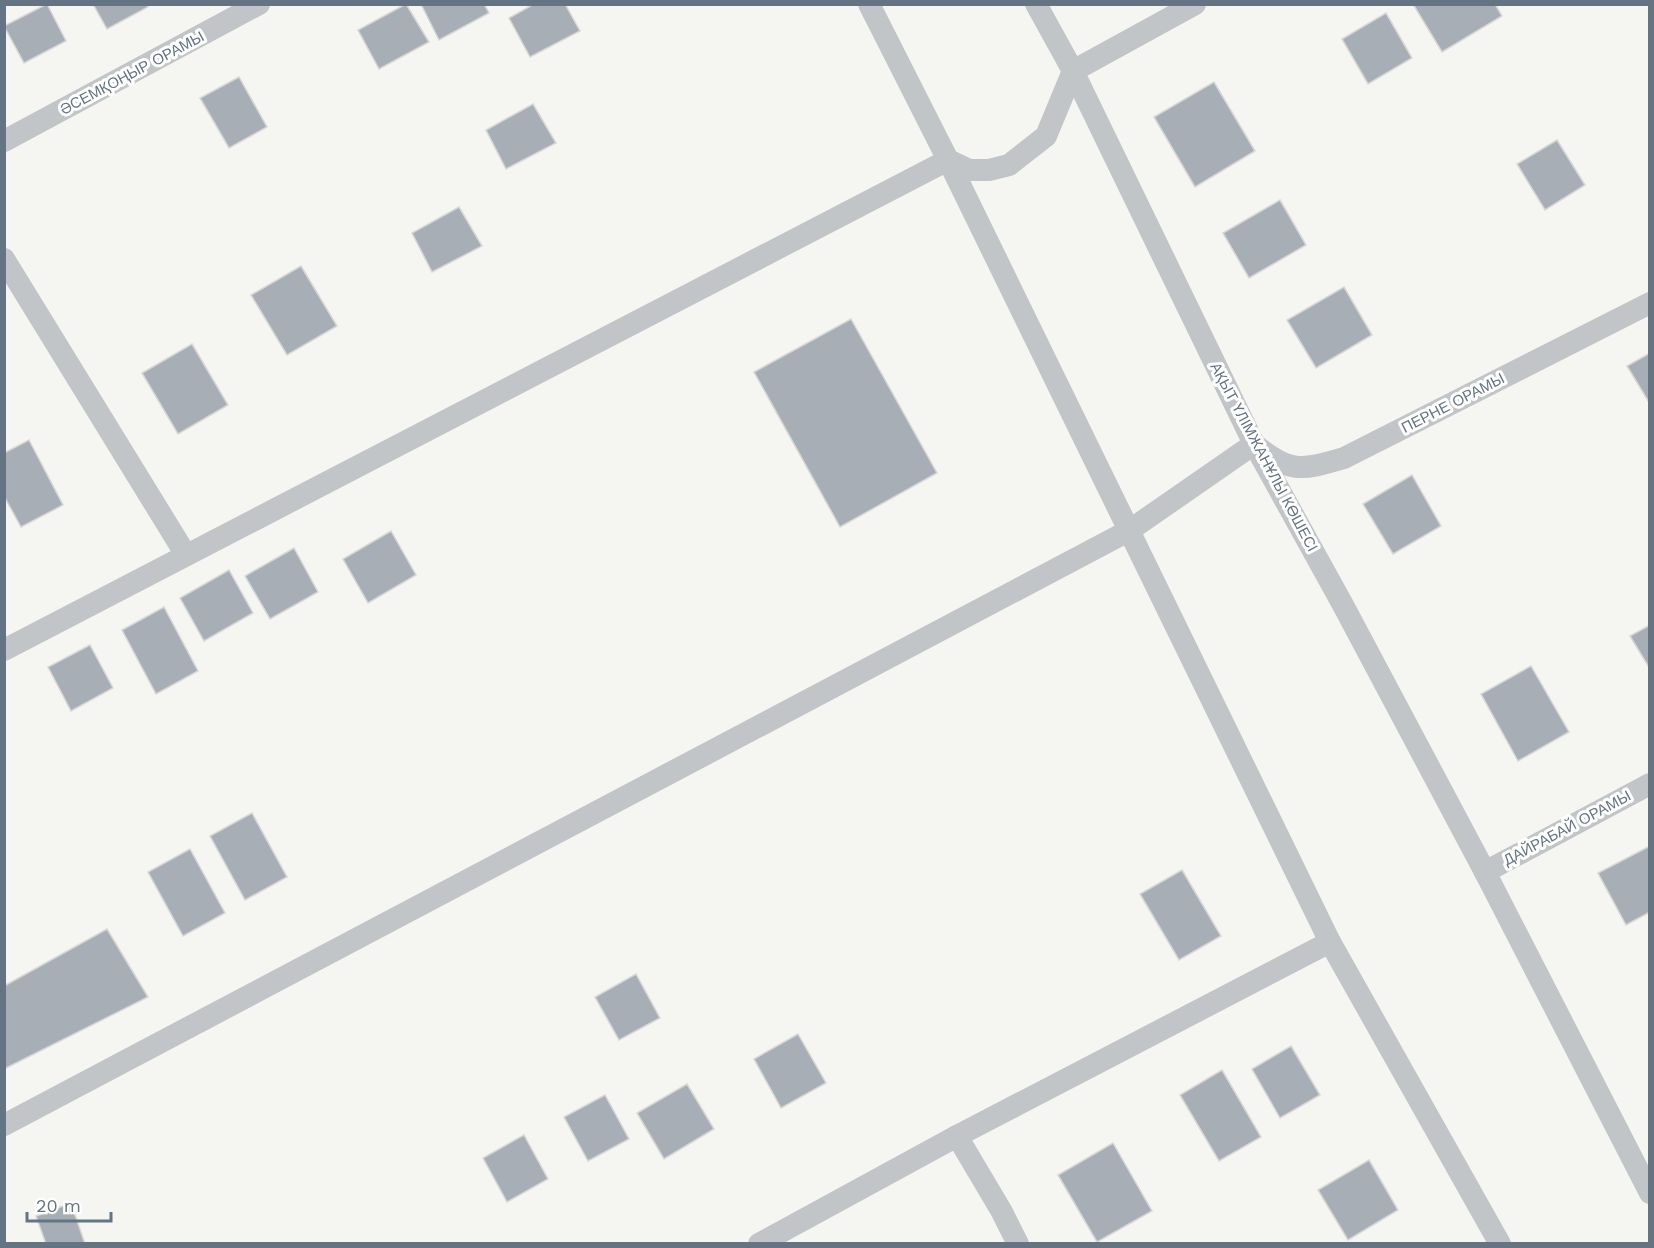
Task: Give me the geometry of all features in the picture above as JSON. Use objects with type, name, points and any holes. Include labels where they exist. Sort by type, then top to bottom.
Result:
[{"type":"street","name":"ӘСЕМҚОҢЫР ОРАМЫ","points":[[4,141],[259,4]]},
{"type":"street","points":[[869,4],[1130,530],[1330,942],[1500,1244]]},
{"type":"street","name":"АҚЫТ ҮЛІМЖАНҰЛЫ КӨШЕСІ","points":[[1036,4],[1073,71],[1254,444],[1343,605],[1485,872],[1650,1193]]},
{"type":"street","points":[[948,160],[969,170],[989,170],[1009,165],[1046,136],[1073,71],[1195,4]]},
{"type":"street","points":[[4,650],[948,160]]},
{"type":"street","points":[[4,259],[186,555]]},
{"type":"street","name":"ПЕРНЕ ОРАМЫ","points":[[1254,444],[1278,464],[1296,467],[1323,465],[1344,458],[1650,303]]},
{"type":"street","points":[[4,1125],[1130,530],[1254,444]]},
{"type":"street","name":"ДАЙРАБАЙ ОРАМЫ","points":[[1485,872],[1650,784]]},
{"type":"street","points":[[759,1244],[957,1136],[1330,942]]},
{"type":"street","points":[[957,1136],[1002,1212],[1018,1244]]},
{"type":"building","points":[[47,4],[66,41],[24,63],[4,26]]},
{"type":"building","points":[[93,4],[147,4],[148,7],[107,29]]},
{"type":"building","points":[[406,4],[429,42],[379,69],[358,30]]},
{"type":"building","points":[[421,4],[484,4],[489,13],[439,40]]},
{"type":"building","points":[[534,4],[565,4],[580,31],[530,57],[509,18]]},
{"type":"building","points":[[1413,4],[1495,4],[1502,16],[1442,52]]},
{"type":"building","points":[[1386,13],[1412,58],[1368,84],[1342,39]]},
{"type":"building","points":[[239,77],[267,127],[229,148],[200,98]]},
{"type":"building","points":[[1214,82],[1255,151],[1195,187],[1154,117]]},
{"type":"building","points":[[533,104],[556,143],[506,169],[486,130]]},
{"type":"building","points":[[1557,140],[1585,185],[1545,210],[1517,164]]},
{"type":"building","points":[[1280,200],[1306,245],[1249,278],[1223,233]]},
{"type":"building","points":[[459,207],[482,246],[432,272],[412,233]]},
{"type":"building","points":[[301,266],[337,326],[287,355],[251,295]]},
{"type":"building","points":[[1344,287],[1372,335],[1316,368],[1287,320]]},
{"type":"building","points":[[851,319],[937,473],[840,527],[754,372]]},
{"type":"building","points":[[192,344],[228,405],[178,434],[142,373]]},
{"type":"building","points":[[1650,353],[1650,404],[1627,366]]},
{"type":"building","points":[[29,440],[63,505],[21,527],[4,496],[4,453]]},
{"type":"building","points":[[1412,475],[1441,526],[1393,554],[1363,504]]},
{"type":"building","points":[[391,531],[416,575],[368,603],[343,559]]},
{"type":"building","points":[[294,548],[318,592],[270,619],[245,576]]},
{"type":"building","points":[[229,570],[253,613],[204,641],[180,598]]},
{"type":"building","points":[[164,607],[198,671],[156,694],[122,630]]},
{"type":"building","points":[[1650,625],[1650,669],[1630,636]]},
{"type":"building","points":[[90,645],[113,688],[71,711],[48,667]]},
{"type":"building","points":[[1531,666],[1569,732],[1518,761],[1481,694]]},
{"type":"building","points":[[252,813],[287,877],[245,900],[210,836]]},
{"type":"building","points":[[1650,846],[1650,912],[1626,925],[1598,873]]},
{"type":"building","points":[[190,849],[225,913],[183,936],[148,872]]},
{"type":"building","points":[[1182,870],[1221,936],[1179,960],[1140,894]]},
{"type":"building","points":[[107,929],[148,997],[4,1069],[4,986]]},
{"type":"building","points":[[636,974],[660,1018],[619,1040],[595,997]]},
{"type":"building","points":[[798,1034],[826,1083],[781,1108],[754,1059]]},
{"type":"building","points":[[1291,1046],[1320,1095],[1280,1118],[1252,1069]]},
{"type":"building","points":[[1222,1070],[1261,1137],[1219,1161],[1180,1095]]},
{"type":"building","points":[[687,1084],[714,1129],[664,1159],[637,1113]]},
{"type":"building","points":[[605,1095],[629,1139],[588,1161],[564,1117]]},
{"type":"building","points":[[524,1135],[548,1179],[507,1202],[483,1158]]},
{"type":"building","points":[[1113,1143],[1152,1211],[1097,1242],[1058,1175]]},
{"type":"building","points":[[1369,1160],[1398,1210],[1348,1240],[1318,1190]]},
{"type":"building","points":[[71,1203],[85,1244],[46,1244],[36,1216]]}]
